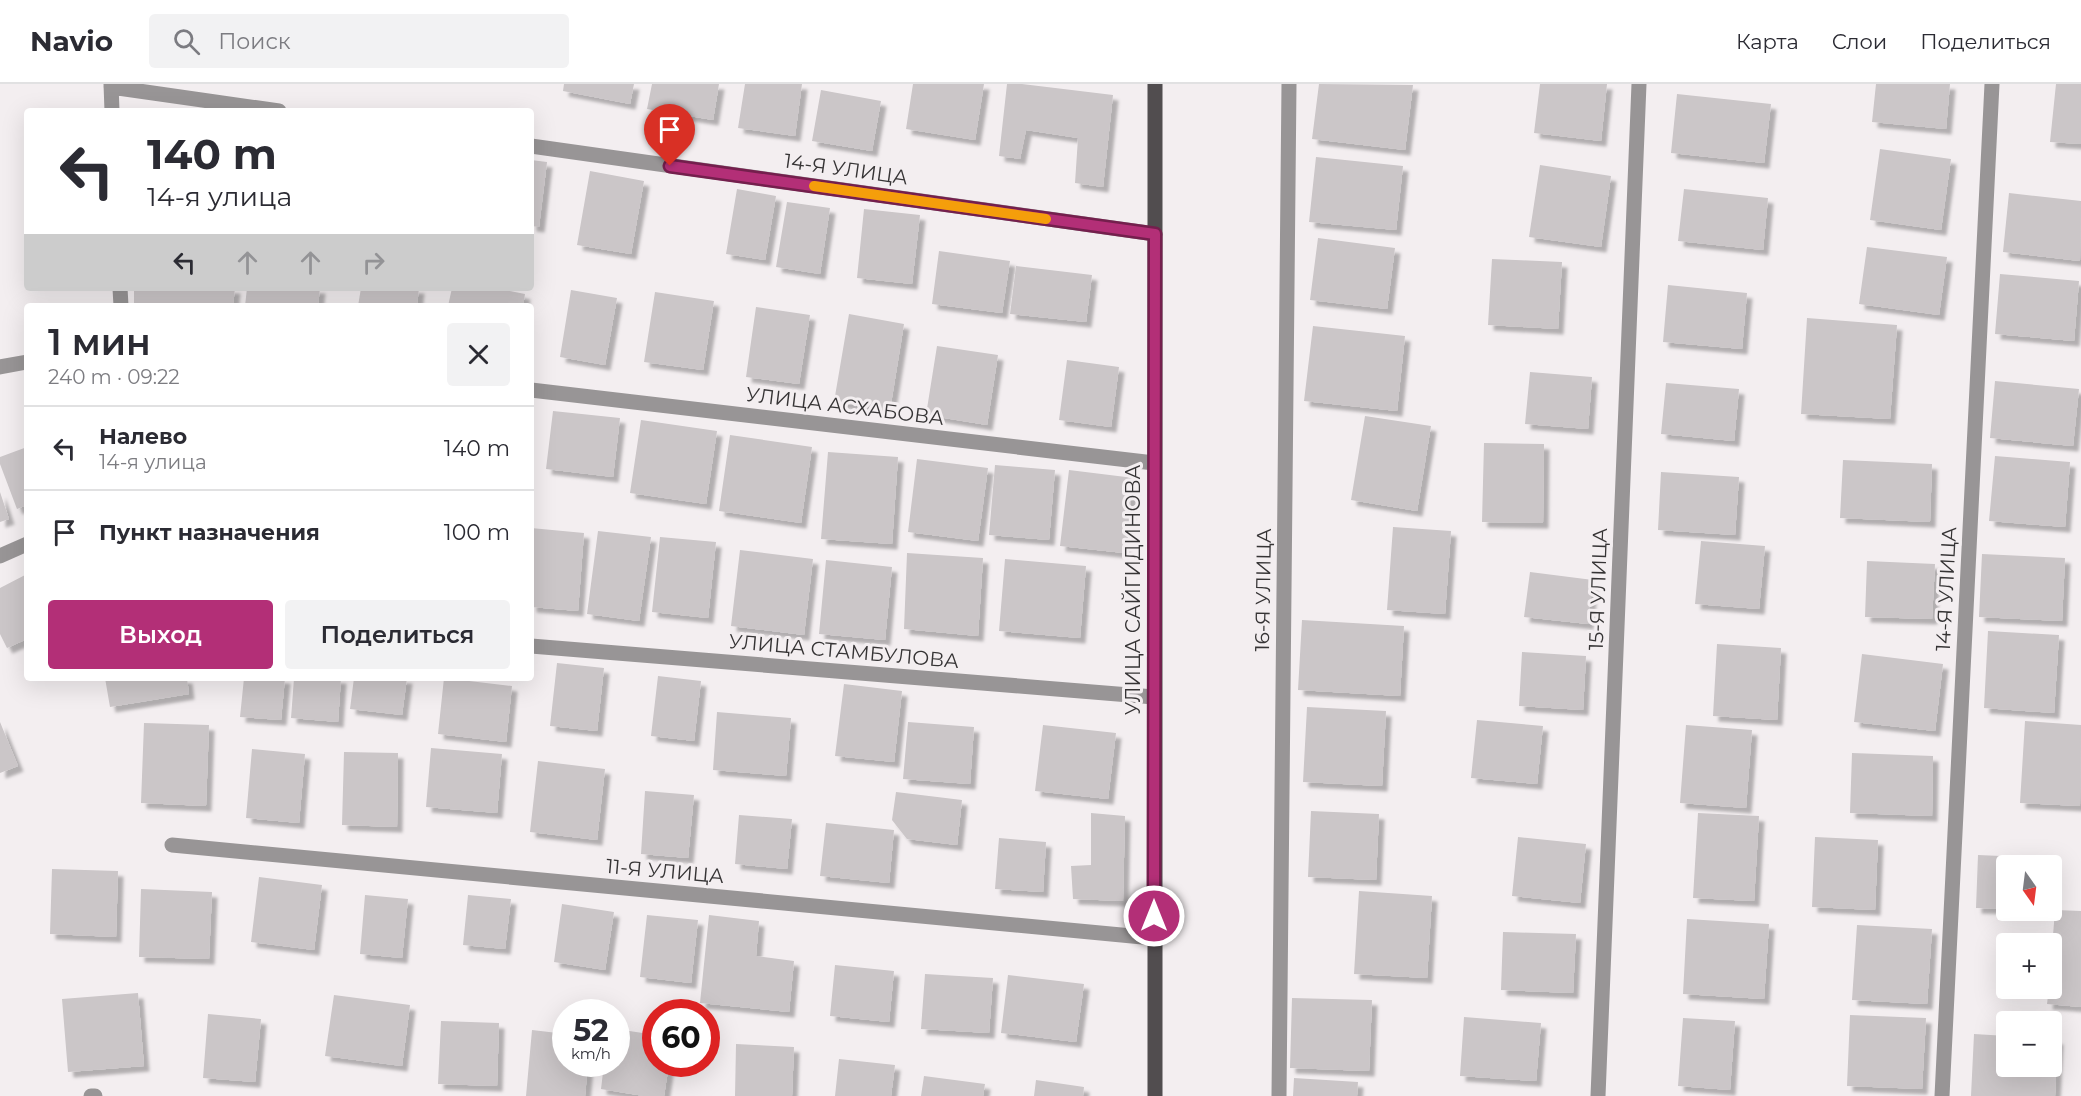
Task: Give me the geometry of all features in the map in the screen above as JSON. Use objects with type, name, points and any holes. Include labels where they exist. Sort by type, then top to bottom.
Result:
[{"type":"main road","name":"УЛИЦА САЙГИДИНОВА","points":[[1155,84],[1155,1096]]},
{"type":"street","name":"16-Я УЛИЦА","points":[[1279,1096],[1289,84]]},
{"type":"street","name":"15-Я УЛИЦА","points":[[1598,1096],[1639,84]]},
{"type":"street","name":"14-Я УЛИЦА","points":[[1942,1096],[1992,84]]},
{"type":"street","points":[[112,108],[111,86],[259,108]]},
{"type":"street","name":"14-Я УЛИЦА","points":[[534,146],[1155,234]]},
{"type":"street","points":[[0,367],[24,363]]},
{"type":"street","name":"УЛИЦА АСХАБОВА","points":[[534,390],[1154,463]]},
{"type":"street","points":[[0,556],[24,545]]},
{"type":"street","name":"УЛИЦА СТАМБУЛОВА","points":[[534,646],[1154,697]]},
{"type":"street","name":"11-Я УЛИЦА","points":[[172,845],[1154,938]]},
{"type":"building","points":[[564,84],[634,84],[630,104],[563,91]]},
{"type":"building","points":[[652,84],[719,84],[713,120],[647,109]]},
{"type":"building","points":[[745,84],[802,84],[795,136],[738,128]]},
{"type":"building","points":[[913,84],[984,84],[975,140],[906,129]]},
{"type":"building","points":[[1007,84],[1113,95],[1103,187],[1075,183],[1078,138],[1026,130],[1020,159],[999,156]]},
{"type":"building","points":[[1319,84],[1413,85],[1405,150],[1312,139]]},
{"type":"building","points":[[1540,84],[1607,84],[1601,141],[1534,133]]},
{"type":"building","points":[[1876,84],[1950,84],[1946,129],[1872,122]]},
{"type":"building","points":[[2056,84],[2081,84],[2081,144],[2050,142]]},
{"type":"building","points":[[821,90],[881,101],[872,151],[812,141]]},
{"type":"building","points":[[1677,94],[1771,104],[1764,163],[1671,153]]},
{"type":"building","points":[[1880,149],[1951,159],[1941,230],[1870,220]]},
{"type":"building","points":[[1316,157],[1403,166],[1396,230],[1309,222]]},
{"type":"building","points":[[534,160],[547,162],[539,227],[534,226]]},
{"type":"building","points":[[1540,165],[1611,176],[1601,247],[1529,237]]},
{"type":"building","points":[[590,171],[644,181],[631,254],[577,245]]},
{"type":"building","points":[[737,189],[776,196],[765,260],[726,254]]},
{"type":"building","points":[[1684,189],[1768,198],[1763,250],[1678,241]]},
{"type":"building","points":[[2009,193],[2081,201],[2080,261],[2003,252]]},
{"type":"building","points":[[787,202],[830,208],[820,274],[776,267]]},
{"type":"building","points":[[864,209],[920,215],[912,284],[857,278]]},
{"type":"building","points":[[1318,238],[1395,248],[1387,309],[1310,300]]},
{"type":"building","points":[[1867,247],[1947,257],[1939,315],[1859,304]]},
{"type":"building","points":[[939,251],[1010,261],[1002,313],[932,304]]},
{"type":"building","points":[[1492,259],[1562,262],[1558,329],[1488,325]]},
{"type":"building","points":[[1016,266],[1092,275],[1086,322],[1010,314]]},
{"type":"building","points":[[2000,274],[2079,281],[2074,341],[1995,334]]},
{"type":"building","points":[[1668,285],[1747,293],[1742,349],[1663,342]]},
{"type":"building","points":[[571,290],[617,298],[605,365],[560,357]]},
{"type":"building","points":[[134,291],[235,291],[233,303],[134,303]]},
{"type":"building","points":[[247,291],[320,291],[318,303],[245,303]]},
{"type":"building","points":[[360,291],[419,291],[417,303],[358,303]]},
{"type":"building","points":[[451,291],[510,291],[525,294],[524,303],[449,303]]},
{"type":"building","points":[[655,292],[714,301],[703,370],[644,362]]},
{"type":"building","points":[[756,307],[810,315],[799,384],[746,377]]},
{"type":"building","points":[[849,314],[904,324],[890,410],[834,402]]},
{"type":"building","points":[[1807,318],[1897,325],[1890,419],[1801,414]]},
{"type":"building","points":[[1313,326],[1405,336],[1397,411],[1304,401]]},
{"type":"building","points":[[937,346],[998,355],[987,425],[926,415]]},
{"type":"building","points":[[1067,360],[1119,367],[1111,427],[1059,420]]},
{"type":"building","points":[[1530,372],[1592,377],[1588,429],[1525,424]]},
{"type":"building","points":[[1995,381],[2079,389],[2073,446],[1990,438]]},
{"type":"building","points":[[1666,383],[1739,389],[1734,441],[1661,434]]},
{"type":"building","points":[[553,411],[620,418],[613,477],[546,469]]},
{"type":"building","points":[[1365,416],[1431,426],[1417,511],[1351,500]]},
{"type":"building","points":[[641,420],[717,431],[706,504],[630,493]]},
{"type":"building","points":[[730,435],[812,447],[801,523],[719,511]]},
{"type":"building","points":[[1484,443],[1544,444],[1543,523],[1482,522]]},
{"type":"building","points":[[24,448],[24,506],[17,509],[0,464],[0,457]]},
{"type":"building","points":[[828,452],[898,457],[892,544],[821,539]]},
{"type":"building","points":[[1995,456],[2070,462],[2065,527],[1989,521]]},
{"type":"building","points":[[917,459],[988,468],[978,541],[908,532]]},
{"type":"building","points":[[1843,460],[1932,464],[1930,522],[1840,518]]},
{"type":"building","points":[[995,465],[1055,470],[1049,540],[989,535]]},
{"type":"building","points":[[1069,470],[1134,478],[1124,553],[1060,546]]},
{"type":"building","points":[[1661,472],[1739,477],[1735,535],[1658,530]]},
{"type":"building","points":[[0,492],[9,519],[0,522]]},
{"type":"building","points":[[1393,527],[1451,531],[1445,614],[1387,610]]},
{"type":"building","points":[[534,528],[584,533],[578,611],[534,607]]},
{"type":"building","points":[[598,531],[651,537],[639,621],[587,614]]},
{"type":"building","points":[[660,537],[716,542],[708,618],[652,612]]},
{"type":"building","points":[[1701,541],[1765,546],[1759,609],[1695,604]]},
{"type":"building","points":[[740,550],[813,559],[804,635],[731,626]]},
{"type":"building","points":[[907,553],[983,558],[978,636],[904,629]]},
{"type":"building","points":[[1982,554],[2065,558],[2062,621],[1979,617]]},
{"type":"building","points":[[1005,559],[1086,566],[1080,638],[999,631]]},
{"type":"building","points":[[826,560],[892,567],[885,640],[819,634]]},
{"type":"building","points":[[1867,561],[1935,564],[1932,619],[1865,617]]},
{"type":"building","points":[[1530,572],[1593,580],[1588,624],[1524,617]]},
{"type":"building","points":[[24,576],[24,640],[7,648],[0,634],[0,588]]},
{"type":"building","points":[[1302,620],[1404,626],[1400,696],[1298,690]]},
{"type":"building","points":[[1988,631],[2059,635],[2054,713],[1984,708]]},
{"type":"building","points":[[1717,644],[1781,648],[1777,720],[1713,716]]},
{"type":"building","points":[[1522,652],[1586,656],[1583,710],[1519,706]]},
{"type":"building","points":[[1862,654],[1943,664],[1935,731],[1854,722]]},
{"type":"building","points":[[557,663],[604,668],[597,731],[550,726]]},
{"type":"building","points":[[658,676],[701,681],[694,741],[651,736]]},
{"type":"building","points":[[106,681],[187,681],[189,694],[110,707]]},
{"type":"building","points":[[244,681],[285,681],[281,720],[240,717]]},
{"type":"building","points":[[294,681],[341,681],[338,722],[291,718]]},
{"type":"building","points":[[354,681],[407,681],[402,715],[350,709]]},
{"type":"building","points":[[444,681],[470,681],[512,686],[506,742],[438,734]]},
{"type":"building","points":[[844,684],[902,691],[894,762],[835,756]]},
{"type":"building","points":[[1307,707],[1386,711],[1382,786],[1303,782]]},
{"type":"building","points":[[717,712],[791,718],[786,776],[713,770]]},
{"type":"building","points":[[1477,720],[1543,726],[1537,784],[1471,778]]},
{"type":"building","points":[[2025,721],[2081,725],[2080,806],[2020,803]]},
{"type":"building","points":[[0,722],[18,766],[0,773]]},
{"type":"building","points":[[908,722],[974,727],[970,784],[903,779]]},
{"type":"building","points":[[144,723],[209,725],[206,806],[141,803]]},
{"type":"building","points":[[1043,725],[1116,733],[1108,799],[1035,791]]},
{"type":"building","points":[[1686,725],[1752,730],[1746,808],[1680,803]]},
{"type":"building","points":[[431,748],[502,754],[497,813],[426,807]]},
{"type":"building","points":[[252,749],[305,754],[299,823],[246,818]]},
{"type":"building","points":[[344,752],[398,753],[397,827],[342,825]]},
{"type":"building","points":[[1852,753],[1933,756],[1932,816],[1850,813]]},
{"type":"building","points":[[538,761],[605,769],[597,840],[530,832]]},
{"type":"building","points":[[645,791],[694,795],[688,858],[641,854]]},
{"type":"building","points":[[896,792],[962,800],[957,845],[907,839],[892,820]]},
{"type":"building","points":[[1311,811],[1379,814],[1376,880],[1308,877]]},
{"type":"building","points":[[1091,813],[1125,816],[1123,901],[1073,899],[1071,866],[1091,865]]},
{"type":"building","points":[[1698,813],[1759,816],[1754,901],[1693,898]]},
{"type":"building","points":[[739,815],[792,819],[787,869],[735,864]]},
{"type":"building","points":[[826,823],[894,830],[889,883],[820,876]]},
{"type":"building","points":[[1518,837],[1586,844],[1580,903],[1512,896]]},
{"type":"building","points":[[1815,837],[1878,840],[1875,910],[1812,907]]},
{"type":"building","points":[[999,838],[1046,842],[1043,892],[995,889]]},
{"type":"building","points":[[1978,855],[1996,856],[1996,909],[1976,908]]},
{"type":"building","points":[[52,869],[118,871],[116,937],[50,934]]},
{"type":"building","points":[[259,877],[322,885],[314,950],[251,942]]},
{"type":"building","points":[[141,889],[212,892],[209,959],[139,957]]},
{"type":"building","points":[[1359,891],[1432,896],[1427,978],[1354,974]]},
{"type":"building","points":[[365,895],[408,899],[402,958],[360,954]]},
{"type":"building","points":[[468,895],[511,899],[505,949],[463,945]]},
{"type":"building","points":[[562,904],[614,912],[605,970],[554,962]]},
{"type":"building","points":[[2062,910],[2081,911],[2081,1007],[2047,1004],[2048,999],[2062,999],[2062,933],[2053,933],[2054,921],[2062,921]]},
{"type":"building","points":[[647,915],[698,920],[691,983],[640,977]]},
{"type":"building","points":[[709,915],[759,921],[756,956],[794,961],[789,1012],[720,1005],[720,999],[700,999]]},
{"type":"building","points":[[1687,919],[1769,924],[1764,999],[1683,994]]},
{"type":"building","points":[[1857,925],[1932,929],[1927,1004],[1852,1000]]},
{"type":"building","points":[[1503,932],[1576,934],[1573,993],[1501,990]]},
{"type":"building","points":[[835,965],[894,971],[889,1022],[830,1016]]},
{"type":"building","points":[[925,974],[993,978],[989,1033],[921,1029]]},
{"type":"building","points":[[1008,975],[1084,984],[1076,1042],[1001,1033]]},
{"type":"building","points":[[138,993],[144,1066],[68,1072],[62,999]]},
{"type":"building","points":[[334,995],[410,1005],[402,1066],[325,1056]]},
{"type":"building","points":[[1292,998],[1372,1000],[1369,1071],[1290,1068]]},
{"type":"building","points":[[208,1014],[261,1019],[255,1082],[203,1078]]},
{"type":"building","points":[[1850,1015],[1926,1018],[1922,1089],[1847,1086]]},
{"type":"building","points":[[1464,1017],[1541,1023],[1536,1081],[1460,1076]]},
{"type":"building","points":[[1683,1018],[1735,1021],[1730,1090],[1678,1086]]},
{"type":"building","points":[[441,1021],[499,1023],[497,1086],[438,1084]]},
{"type":"building","points":[[532,1030],[552,1032],[552,1077],[587,1077],[585,1096],[526,1096]]},
{"type":"building","points":[[630,1031],[642,1033],[642,1077],[667,1077],[664,1096],[644,1096],[601,1089],[602,1077],[630,1077]]},
{"type":"building","points":[[1974,1034],[1996,1035],[1996,1077],[2056,1077],[2055,1096],[1971,1096]]},
{"type":"building","points":[[736,1044],[794,1047],[792,1096],[735,1096]]},
{"type":"building","points":[[839,1059],[895,1065],[891,1096],[835,1096]]},
{"type":"building","points":[[924,1076],[985,1084],[983,1096],[921,1096]]},
{"type":"building","points":[[1294,1078],[1358,1082],[1357,1096],[1293,1096]]},
{"type":"building","points":[[1036,1080],[1084,1087],[1083,1096],[1034,1096]]},
{"type":"slow traffic","points":[[814,186],[1046,219]]},
{"type":"route","points":[[670,166],[1155,234],[1154,916]]}]
